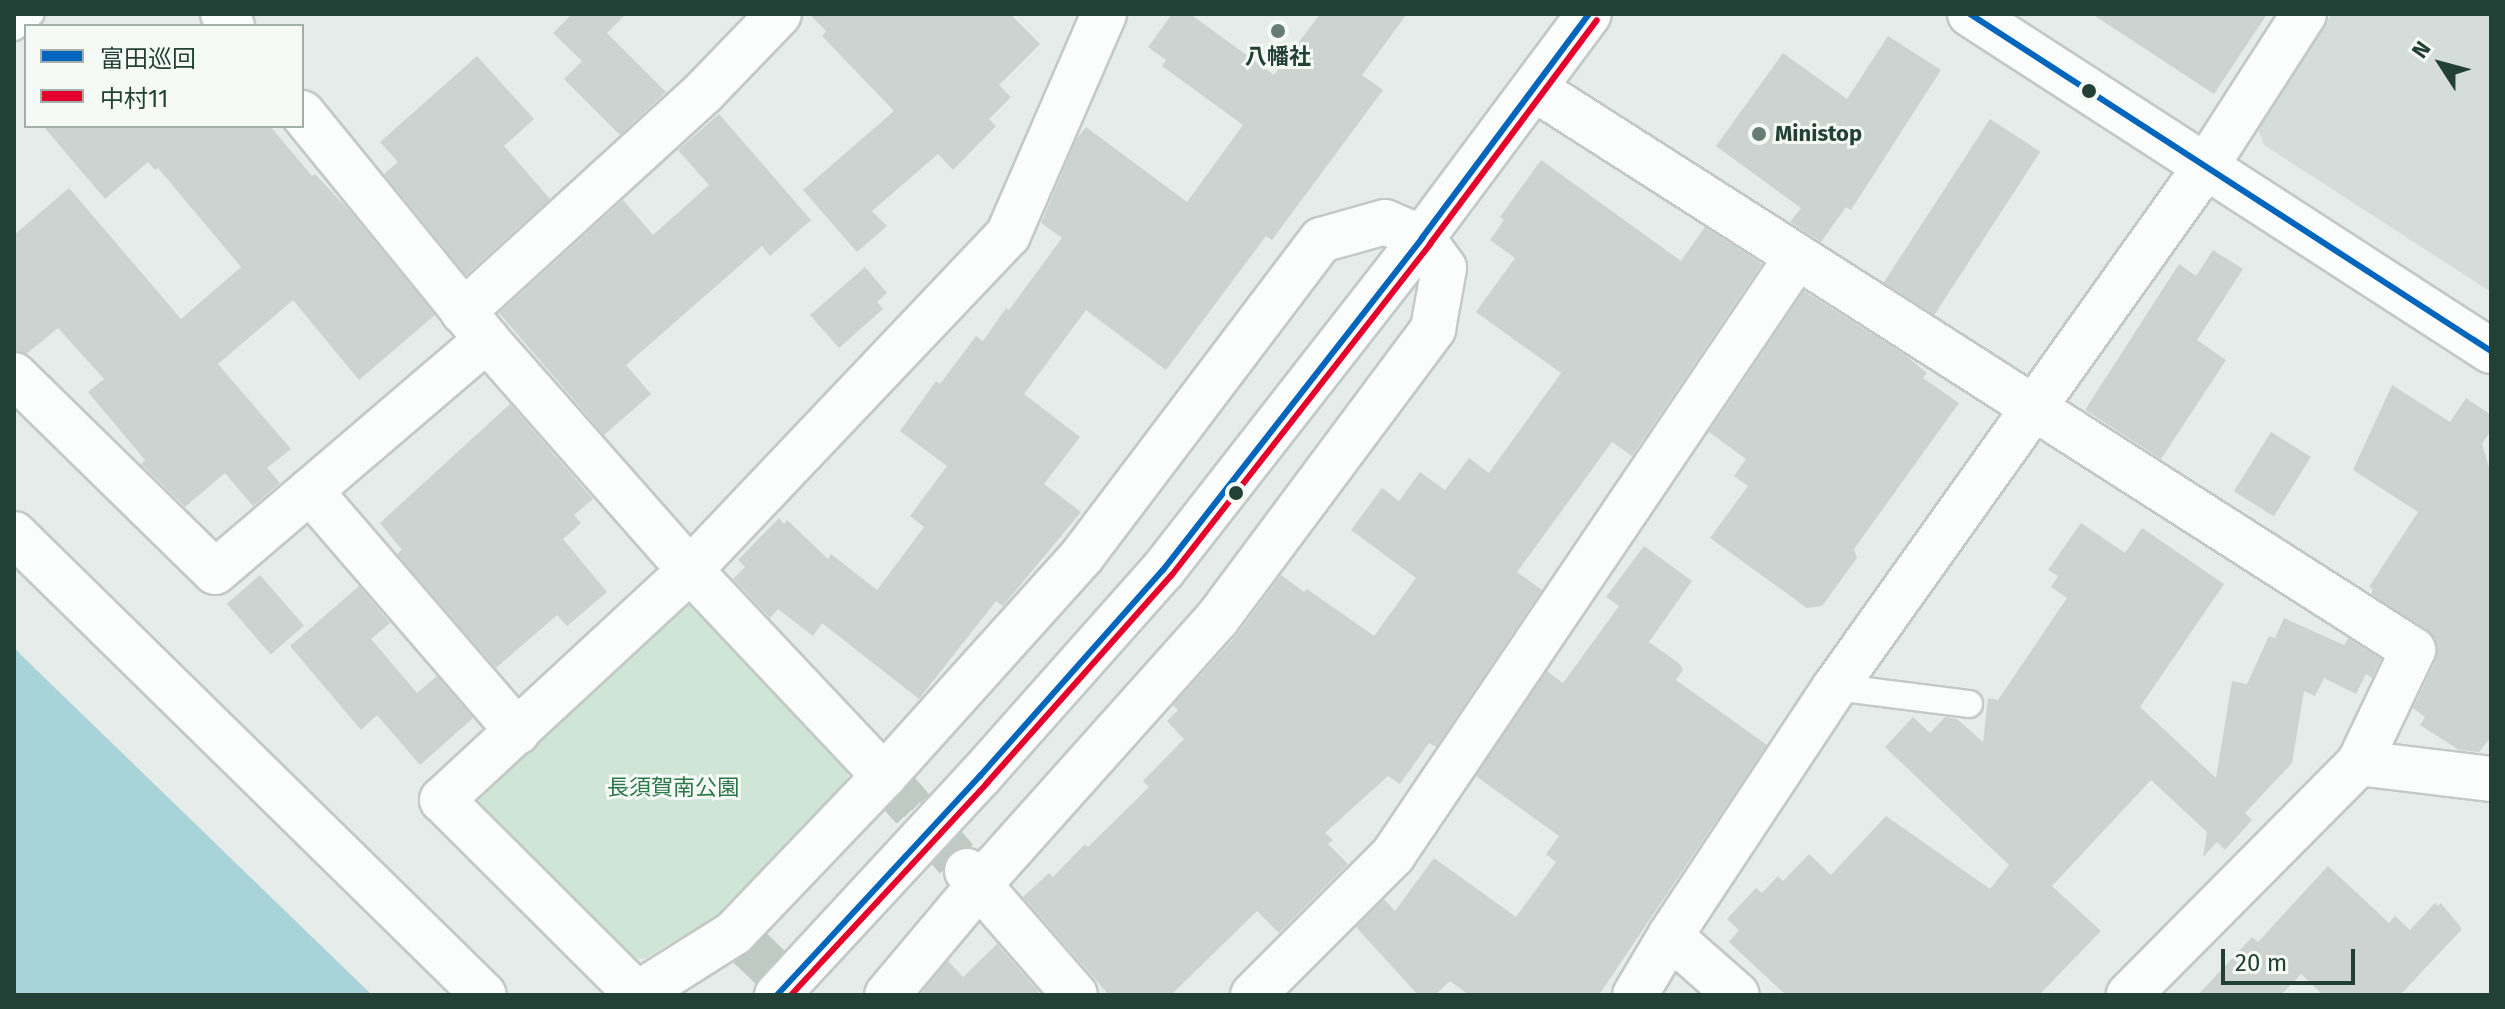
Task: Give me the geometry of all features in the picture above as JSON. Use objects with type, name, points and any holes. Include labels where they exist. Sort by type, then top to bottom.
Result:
[{"type":"street","points":[[14,375],[215,572],[310,491],[779,14]]},
{"type":"street","points":[[887,995],[974,877],[1217,619],[1433,329],[1444,268],[1422,238],[1385,222],[1321,240],[1083,555],[884,776],[742,940],[637,994],[442,800],[690,570],[1008,235],[1104,14]]},
{"type":"street","points":[[777,995],[980,776],[1163,570],[1422,238],[1589,14]]},
{"type":"street","points":[[1970,14],[2491,351]]},
{"type":"street","points":[[1635,995],[1670,936],[1835,687],[2036,409],[2206,166],[2304,14]]},
{"type":"street","points":[[1535,89],[2413,650],[2359,763],[2129,995]]},
{"type":"street","points":[[304,115],[475,326],[690,570],[884,776]]},
{"type":"street","points":[[1253,995],[1393,855],[1797,257]]},
{"type":"street","points":[[310,491],[518,732]]},
{"type":"street","points":[[14,534],[484,995]]},
{"type":"street","points":[[2359,763],[2491,779]]},
{"type":"street","points":[[974,877],[1075,995]]},
{"type":"street","points":[[1670,936],[1737,995]]},
{"type":"lane","points":[[14,27],[30,14]]},
{"type":"lane","points":[[1835,687],[1969,704]]},
{"type":"shaded area","points":[[2332,14],[2491,14],[2491,292],[2264,145],[2258,129]]},
{"type":"green space","name":"長須賀南公園","points":[[690,602],[848,772],[845,797],[757,893],[644,959],[622,956],[479,810],[480,791],[672,603]]},
{"type":"water","points":[[14,647],[20,654],[372,995],[14,995]]},
{"type":"building","points":[[572,14],[626,14],[607,33],[666,92],[620,135],[564,79],[582,61],[553,33]]},
{"type":"building","points":[[809,14],[1010,14],[1040,44],[999,85],[1011,97],[989,119],[996,126],[953,170],[938,154],[872,211],[887,226],[857,252],[803,190],[894,111],[822,36],[826,31]]},
{"type":"building","points":[[1172,14],[1190,14],[1274,75],[1320,14],[1407,14],[1362,75],[1383,90],[1272,240],[1266,236],[1166,370],[1086,310],[1024,394],[1080,437],[1044,484],[1081,512],[1003,606],[996,601],[919,699],[822,623],[813,636],[778,609],[770,618],[733,579],[745,567],[738,560],[779,518],[784,524],[787,520],[828,559],[831,554],[877,590],[924,527],[910,516],[947,466],[900,431],[936,381],[940,384],[976,336],[983,341],[1062,238],[1041,223],[1077,138],[1086,127],[1187,202],[1243,125],[1162,66],[1166,60],[1148,47]]},
{"type":"building","points":[[2092,14],[2267,14],[2214,94]]},
{"type":"building","points":[[1888,36],[1941,70],[1851,210],[1846,207],[1821,242],[1790,222],[1801,208],[1716,146],[1783,53],[1847,99]]},
{"type":"building","points":[[477,56],[534,119],[504,146],[550,199],[466,275],[384,174],[398,162],[380,142]]},
{"type":"building","points":[[719,114],[811,220],[770,256],[762,246],[626,365],[651,394],[604,435],[499,313],[623,200],[653,235],[709,185],[678,150]]},
{"type":"building","points":[[1990,119],[2040,152],[1934,315],[1884,283]]},
{"type":"building","points":[[45,128],[272,128],[312,176],[315,174],[347,208],[435,315],[359,380],[293,300],[218,364],[291,449],[267,468],[280,483],[253,506],[225,473],[185,507],[141,464],[145,460],[88,392],[104,379],[58,328],[26,354],[14,351],[14,235],[69,188],[181,319],[241,267],[158,168],[155,170],[148,162],[105,199]]},
{"type":"building","points":[[1541,160],[1681,261],[1705,227],[1762,264],[1632,456],[1612,442],[1517,572],[1542,590],[1436,747],[1429,743],[1400,784],[1388,776],[1325,833],[1333,840],[1328,844],[1348,864],[1279,933],[1257,911],[1171,995],[1109,995],[1023,897],[1049,873],[1053,877],[1085,844],[1088,847],[1149,787],[1143,781],[1184,739],[1167,721],[1178,710],[1173,705],[1236,636],[1281,575],[1304,592],[1307,589],[1374,636],[1416,578],[1351,530],[1382,488],[1399,501],[1420,472],[1445,490],[1469,458],[1489,473],[1561,373],[1476,312],[1515,258],[1490,240],[1504,220],[1500,217]]},
{"type":"building","points":[[2213,250],[2243,269],[2197,340],[2226,360],[2161,459],[2085,410],[2179,264],[2196,276]]},
{"type":"building","points":[[865,267],[887,293],[877,302],[883,309],[839,348],[810,315]]},
{"type":"building","points":[[1804,291],[1905,355],[1927,373],[1923,378],[1959,403],[1854,549],[1857,558],[1822,606],[1807,608],[1710,538],[1748,486],[1734,476],[1746,459],[1709,432]]},
{"type":"building","points":[[2392,385],[2450,422],[2466,398],[2491,415],[2491,430],[2482,444],[2491,474],[2491,737],[2479,752],[2459,750],[2420,725],[2425,717],[2413,708],[2436,660],[2435,638],[2371,594],[2373,589],[2369,587],[2418,512],[2353,470]]},
{"type":"building","points":[[510,404],[593,499],[574,515],[581,523],[563,539],[607,592],[567,626],[557,615],[496,668],[397,554],[402,550],[380,523]]},
{"type":"building","points":[[2271,432],[2311,457],[2274,516],[2234,491]]},
{"type":"building","points":[[2081,523],[2125,553],[2142,528],[2224,584],[2140,707],[2216,778],[2232,681],[2247,684],[2269,636],[2275,638],[2284,618],[2344,645],[2348,638],[2381,659],[2372,678],[2366,674],[2356,694],[2324,678],[2315,696],[2304,691],[2292,763],[2245,813],[2252,820],[2225,850],[2217,842],[2203,857],[2207,832],[2151,780],[2052,886],[2101,931],[2039,995],[1786,995],[1729,942],[1739,930],[1727,919],[1756,888],[1762,893],[1778,876],[1783,881],[1809,854],[1831,875],[1886,816],[1990,889],[2009,865],[1885,747],[1913,717],[1930,733],[1945,717],[1957,719],[1983,742],[1988,698],[1998,700],[2067,598],[2051,587],[2058,576],[2048,570]]},
{"type":"building","points":[[1644,546],[1692,581],[1649,642],[1680,664],[1683,670],[1676,680],[1767,745],[1599,995],[1469,995],[1450,981],[1435,995],[1418,995],[1356,927],[1384,899],[1395,911],[1434,858],[1516,917],[1556,862],[1546,854],[1559,836],[1476,776],[1547,671],[1563,683],[1619,606],[1606,597]]},
{"type":"building","points":[[260,575],[304,626],[271,654],[227,604]]},
{"type":"building","points":[[359,586],[390,623],[371,639],[417,693],[437,676],[473,718],[420,765],[377,715],[361,730],[290,646]]},
{"type":"building","points":[[2328,866],[2389,923],[2395,916],[2410,930],[2435,903],[2438,906],[2441,903],[2462,929],[2400,995],[2323,995],[2301,974],[2281,995],[2198,995],[2252,937],[2258,942]]},
{"type":"building","points":[[997,944],[1039,992],[1036,995],[920,995],[948,961],[963,977]]},
{"type":"tunnel","points":[[884,776],[967,871]]},
{"type":"tunnel","points":[[749,947],[799,995]]},
{"type":"transit line","name":"富田巡回","points":[[777,995],[980,776],[1163,570],[1422,238],[1589,14]]},
{"type":"transit line","name":"富田巡回","points":[[1970,14],[2491,351]]},
{"type":"transit line","name":"中村11","points":[[791,995],[987,783],[1171,576],[1430,244],[1597,20]]},
{"type":"place","name":"八幡社","points":[[1278,31]]},
{"type":"place","name":"Ministop","points":[[1759,134]]}]
